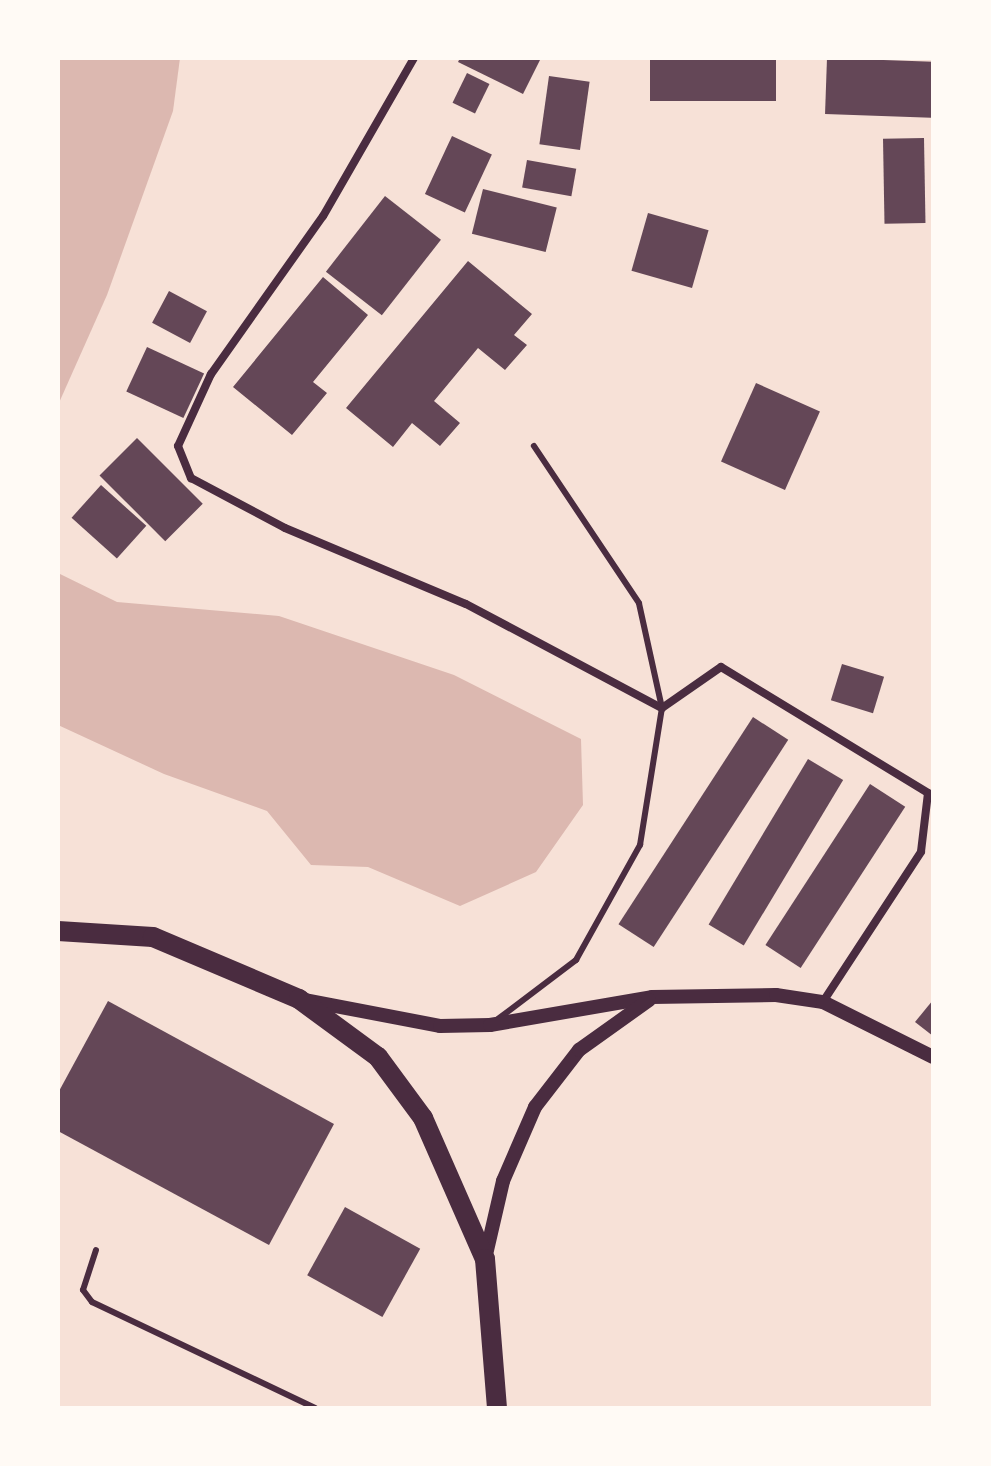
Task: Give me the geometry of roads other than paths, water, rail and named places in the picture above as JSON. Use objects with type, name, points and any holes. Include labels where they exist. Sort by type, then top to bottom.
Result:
[{"type":"main road","points":[[58,931],[153,937],[299,999],[378,1057],[423,1118],[485,1259],[497,1408]]},
{"type":"street","points":[[414,58],[323,216],[211,374],[178,446],[191,478],[285,528],[466,604],[662,708],[721,667],[928,793],[921,852],[823,1002]]},
{"type":"street","points":[[299,999],[440,1026],[490,1025],[652,997],[745,994],[823,1002],[933,1057]]},
{"type":"street","points":[[485,1259],[503,1181],[535,1107],[579,1050],[652,997]]},
{"type":"lane","points":[[490,1025],[576,960],[640,845],[662,708],[639,603],[534,446]]},
{"type":"lane","points":[[96,1250],[83,1290],[92,1302],[315,1408]]}]
